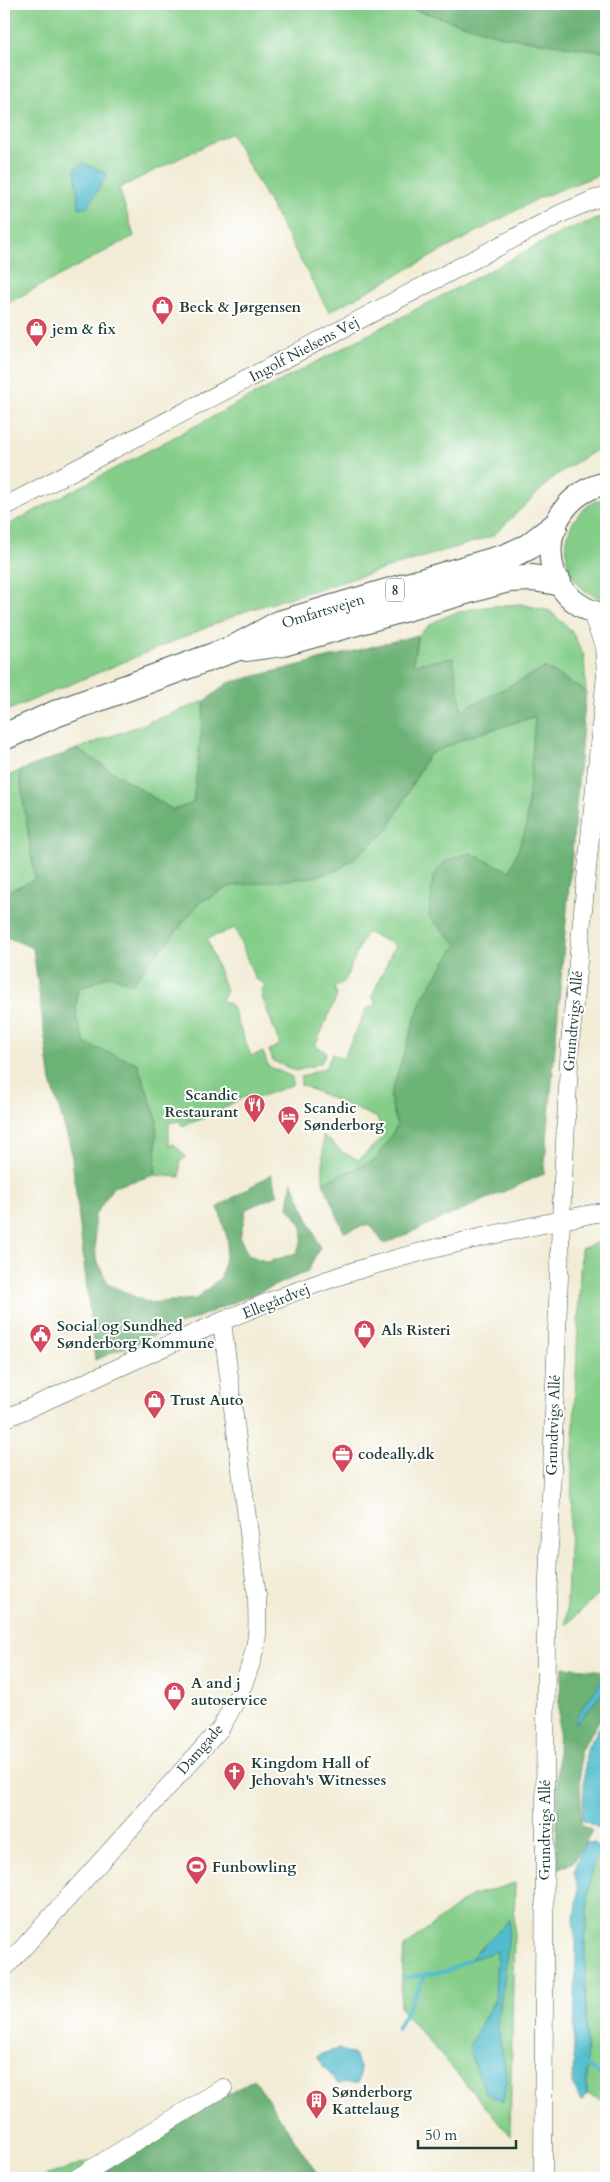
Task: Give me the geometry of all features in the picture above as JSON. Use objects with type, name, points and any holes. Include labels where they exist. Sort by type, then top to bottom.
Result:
[{"type":"highway","name":"Omfartsvejen","points":[[4,737],[55,714],[233,649],[279,624],[506,557],[528,547],[554,527]]},
{"type":"highway","name":"Omfartsvejen","points":[[233,649],[283,643],[508,579],[533,578],[558,582]]},
{"type":"main road","name":"8","points":[[599,613],[569,596],[558,582],[550,555],[554,527],[570,502],[586,490],[606,483]]},
{"type":"street","name":"Ingolf Nielsens Vej","points":[[4,507],[562,213],[595,199],[606,197]]},
{"type":"street","name":"Grundtvigs Allé","points":[[543,2178],[546,1636],[561,1220],[570,1044],[606,673],[599,613]]},
{"type":"street","name":"Ellegårdvej","points":[[4,1419],[288,1294],[347,1274],[475,1238],[606,1211]]},
{"type":"street","name":"Damgade","points":[[4,1969],[220,1728],[238,1698],[248,1671],[256,1635],[257,1596],[222,1322]]},
{"type":"street","points":[[77,2178],[224,2088]]},
{"type":"green space","points":[[4,4],[250,4],[265,6],[395,4],[505,37],[606,52],[606,172],[539,198],[329,312],[231,133],[119,188],[134,236],[4,305]]},
{"type":"green space","points":[[395,4],[606,4],[606,52],[505,37]]},
{"type":"green space","points":[[606,216],[605,444],[555,476],[493,536],[246,611],[4,712],[4,527],[566,230]]},
{"type":"green space","points":[[606,498],[606,599],[589,593],[577,582],[569,567],[566,551],[568,534],[576,518],[588,506]]},
{"type":"green space","points":[[521,604],[550,611],[571,630],[584,656],[586,691],[545,668],[461,710],[412,665],[417,638],[428,626],[440,619],[467,610]]},
{"type":"green space","points":[[418,635],[413,664],[453,658],[462,710],[545,668],[586,691],[544,1174],[384,1244],[370,1224],[344,1232],[323,1182],[376,1160],[397,1126],[390,1097],[422,998],[457,944],[429,917],[433,877],[444,862],[470,853],[510,871],[526,828],[535,716],[468,737],[428,755],[388,830],[340,869],[314,877],[231,886],[199,903],[132,984],[110,975],[77,990],[76,1018],[85,1044],[137,1063],[157,1119],[155,1175],[113,1187],[94,1217],[96,1258],[108,1284],[148,1303],[196,1299],[221,1277],[228,1241],[218,1207],[271,1174],[278,1195],[246,1209],[240,1238],[248,1255],[268,1262],[296,1253],[303,1233],[300,1224],[288,1207],[292,1181],[320,1247],[307,1272],[95,1360],[71,1149],[51,1082],[33,948],[4,936],[4,893],[35,879],[19,771],[77,749],[173,810],[193,803],[205,701],[228,683]]},
{"type":"green space","points":[[205,701],[193,803],[173,810],[77,749]]},
{"type":"green space","points":[[536,716],[526,828],[510,872],[469,853],[429,917],[457,944],[422,998],[390,1097],[397,1126],[376,1160],[323,1182],[323,1135],[342,1152],[359,1160],[384,1136],[377,1118],[301,1085],[301,1077],[326,1067],[332,1054],[343,1059],[366,1009],[376,1005],[372,996],[395,945],[366,932],[344,982],[334,987],[337,996],[315,1046],[326,1052],[321,1063],[296,1071],[273,1061],[269,1050],[280,1045],[261,994],[265,984],[255,979],[235,928],[207,939],[226,990],[222,1001],[231,1005],[251,1056],[263,1052],[268,1066],[292,1077],[292,1085],[251,1100],[244,1097],[225,1107],[223,1111],[182,1126],[180,1121],[169,1123],[169,1145],[174,1144],[186,1157],[180,1162],[180,1177],[155,1175],[157,1119],[137,1063],[85,1045],[76,1018],[77,990],[110,975],[166,945],[199,903],[231,886],[314,877],[340,869],[388,830],[428,755],[468,737]]},
{"type":"green space","points":[[19,771],[35,880],[4,893],[4,778]]},
{"type":"green space","points":[[606,1239],[606,1587],[566,1625],[581,1249]]},
{"type":"green space","points":[[563,1667],[606,1671],[606,1710],[580,1751],[581,1825],[592,1831],[573,1862],[556,1871],[559,1701]]},
{"type":"green space","points":[[606,1851],[606,2102],[587,2094],[585,1942],[590,1877],[594,1863]]},
{"type":"green space","points":[[515,1883],[510,2135],[400,2008],[404,1947],[470,1896]]},
{"type":"green space","points":[[254,2079],[320,2178],[87,2178]]},
{"type":"green space","points":[[89,2161],[72,2178],[39,2178]]},
{"type":"water","points":[[84,163],[107,174],[88,207],[79,208],[75,168]]},
{"type":"water","points":[[606,1675],[606,1689],[576,1724],[577,1715]]},
{"type":"water","points":[[606,1716],[606,1830],[603,1830],[582,1820],[586,1750]]},
{"type":"water","points":[[586,1842],[595,1843],[602,1854],[594,1863],[590,1877],[585,1942],[587,2094],[581,2101],[573,2085],[576,1945],[573,1918],[576,1912],[578,1888],[574,1872]]},
{"type":"water","points":[[510,1919],[505,1974],[497,2024],[507,2077],[503,2102],[486,2093],[468,2048],[495,1999],[497,1951],[469,1960]]},
{"type":"water","points":[[338,2049],[354,2055],[361,2069],[358,2083],[338,2084],[317,2058],[318,2055]]},
{"type":"waterway","points":[[404,1978],[447,1971],[469,1960]]},
{"type":"waterway","points":[[397,2029],[425,1976]]},
{"type":"waterway","points":[[585,2065],[606,2078]]},
{"type":"place","name":"Beck & Jørgensen","points":[[163,326]]},
{"type":"place","name":"jem & fix","points":[[36,348]]},
{"type":"place","name":"Scandic Restaurant","points":[[254,1123]]},
{"type":"place","name":"Scandic Sønderborg","points":[[288,1136]]},
{"type":"place","name":"Als Risteri","points":[[365,1349]]},
{"type":"place","name":"Social og Sundhed Sønderborg Kommune","points":[[41,1354]]},
{"type":"place","name":"Trust Auto","points":[[154,1419]]},
{"type":"place","name":"codeally.dk","points":[[342,1473]]},
{"type":"place","name":"A and j autoservice","points":[[175,1711]]},
{"type":"place","name":"Kingdom Hall of Jehovah's Witnesses","points":[[235,1791]]},
{"type":"place","name":"Funbowling","points":[[196,1886]]},
{"type":"place","name":"Sønderborg Kattelaug","points":[[316,2120]]}]
